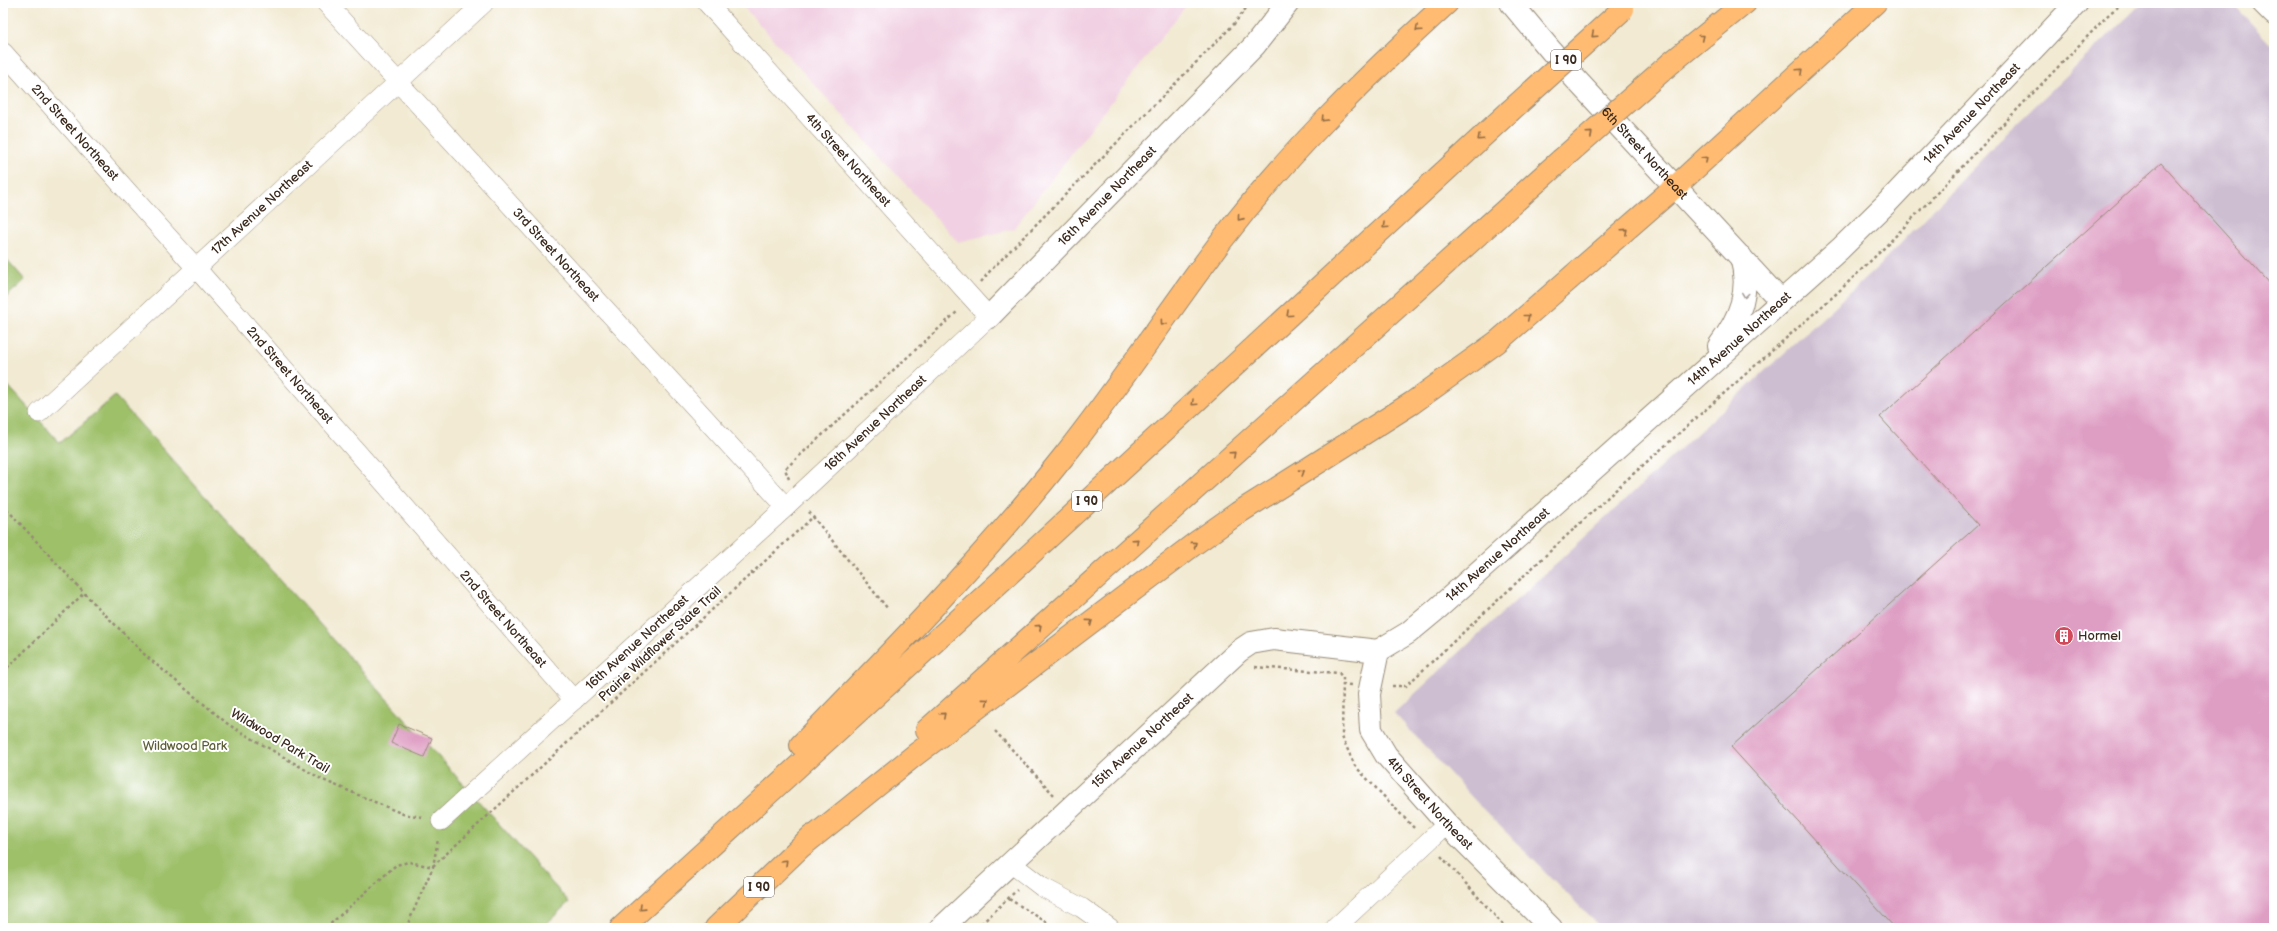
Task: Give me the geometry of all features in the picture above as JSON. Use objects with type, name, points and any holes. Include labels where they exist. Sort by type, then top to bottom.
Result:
[{"type":"highway","points":[[663,888],[923,619],[963,575],[1064,456],[1106,401],[1222,240],[1296,150],[1335,108],[1447,3]]},
{"type":"highway","name":"I 90","points":[[716,928],[802,846],[1014,650],[1561,160],[1672,62],[1745,3]]},
{"type":"highway","points":[[802,846],[915,755],[1197,542],[1244,509],[1412,404],[1497,342],[1676,186],[1875,3]]},
{"type":"highway","name":"I 90","points":[[621,928],[663,888],[988,593],[1509,112],[1627,6]]},
{"type":"street","name":"3rd Street Northeast","points":[[326,3],[397,82],[791,501]]},
{"type":"street","name":"17th Avenue Northeast","points":[[39,412],[484,3]]},
{"type":"street","name":"4th Street Northeast","points":[[707,3],[989,317]]},
{"type":"street","name":"16th Avenue Northeast","points":[[441,821],[791,501],[989,317],[1255,45],[1288,3]]},
{"type":"street","name":"6th Street Northeast","points":[[1511,3],[1569,72],[1781,301]]},
{"type":"street","name":"14th Avenue Northeast","points":[[1378,651],[1408,633],[1437,609],[1840,249],[1888,202],[2077,3]]},
{"type":"street","points":[[2263,3],[2274,14]]},
{"type":"street","name":"2nd Street Northeast","points":[[3,52],[196,268],[574,700]]},
{"type":"street","points":[[1696,377],[1738,318],[1746,282],[1741,257]]},
{"type":"street","name":"15th Avenue Northeast","points":[[941,928],[1012,864],[1239,652],[1251,643],[1274,639],[1378,651]]},
{"type":"street","name":"4th Street Northeast","points":[[1378,651],[1369,694],[1371,730],[1386,755],[1447,824],[1551,928]]},
{"type":"street","points":[[1335,928],[1447,824]]},
{"type":"street","points":[[1012,864],[1042,887],[1082,908],[1110,928]]},
{"type":"path","points":[[888,609],[813,517],[791,501],[785,469],[951,319],[990,271],[1234,24],[1250,3]]},
{"type":"path","points":[[1398,687],[1406,686],[1623,483],[1842,288],[1884,248],[2110,13],[2124,3]]},
{"type":"path","name":"Wildwood Park Trail","points":[[3,505],[84,593],[146,656],[229,725],[323,780],[403,814],[441,821]]},
{"type":"path","name":"Prairie Wildflower State Trail","points":[[433,867],[813,517]]},
{"type":"path","points":[[3,672],[84,593]]},
{"type":"path","points":[[1250,671],[1256,665],[1339,673],[1343,678],[1342,737],[1355,766],[1428,842],[1506,928]]},
{"type":"path","points":[[995,731],[1069,811]]},
{"type":"path","points":[[406,928],[433,867],[441,821]]},
{"type":"path","points":[[326,928],[396,865],[409,862],[433,867]]},
{"type":"path","points":[[977,928],[1008,898],[1056,928]]},
{"type":"shaded area","points":[[740,3],[1188,3],[1013,229],[958,242]]},
{"type":"shaded area","name":"Hormel","points":[[2142,3],[2229,3],[2237,8],[2274,48],[2274,928],[1601,928],[1482,808],[1394,713],[1883,262],[2007,133]]},
{"type":"green space","points":[[3,255],[25,280],[3,300]]},
{"type":"green space","name":"Wildwood Park","points":[[3,380],[60,443],[115,396],[569,902],[542,928],[3,928]]},
{"type":"building","name":"Hormel","points":[[2161,163],[2274,288],[2274,928],[1895,928],[1731,747],[1978,525],[1880,417]]},
{"type":"building","points":[[399,724],[432,738],[424,757],[391,743]]},
{"type":"place","name":"Hormel","points":[[2064,636]]}]
